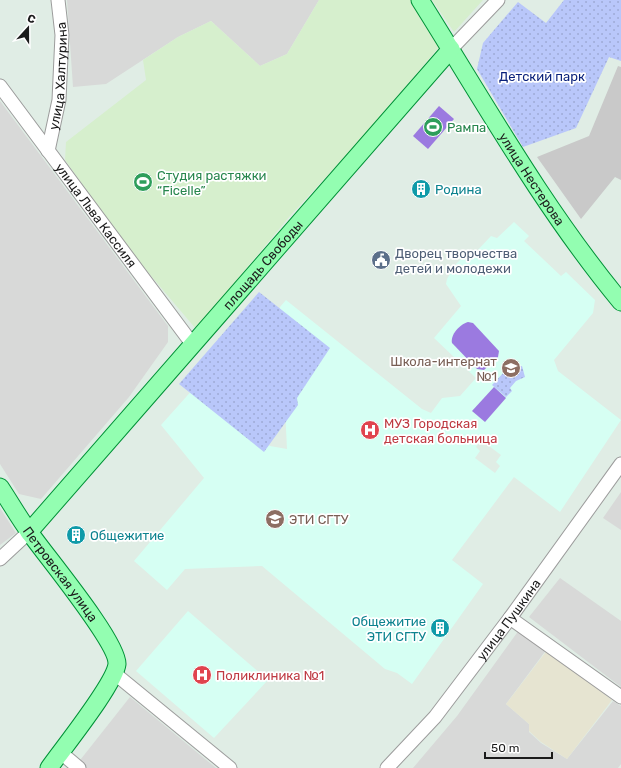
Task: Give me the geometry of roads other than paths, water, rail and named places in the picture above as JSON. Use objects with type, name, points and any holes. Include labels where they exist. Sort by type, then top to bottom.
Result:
[{"type":"main road","name":"улица Нестерова","points":[[420,0],[528,172],[569,234],[621,302]]},
{"type":"main road","name":"площадь Свободы","points":[[29,532],[451,49]]},
{"type":"main road","name":"Петровская улица","points":[[0,487],[29,532],[103,632],[116,654],[116,668]]},
{"type":"main road","points":[[49,768],[106,688],[116,668]]},
{"type":"street","name":"улица Халтурина","points":[[48,151],[59,100],[62,35],[58,0]]},
{"type":"street","name":"площадь Свободы","points":[[451,49],[498,0]]},
{"type":"street","name":"улица Льва Кассиля","points":[[0,86],[193,344]]},
{"type":"street","name":"улица Пушкина","points":[[387,768],[435,717],[510,618],[621,464]]},
{"type":"street","points":[[0,559],[29,532]]},
{"type":"street","points":[[510,618],[621,697]]},
{"type":"street","points":[[116,668],[230,768]]},
{"type":"street","points":[[60,752],[79,768]]},
{"type":"place","name":"Рампа","points":[[433,127]]},
{"type":"place","name":"Студия растяжки “Ficelle”","points":[[143,182]]},
{"type":"place","name":"Родина","points":[[421,189]]},
{"type":"place","name":"Дворец творчества детей и молодежи","points":[[381,260]]},
{"type":"place","name":"Школа-интернат №1","points":[[511,368]]},
{"type":"place","name":"МУЗ Городская детская больница","points":[[370,430]]},
{"type":"place","name":"ЭТИ СГТУ","points":[[275,519]]},
{"type":"place","name":"Общежитие","points":[[76,535]]},
{"type":"place","name":"Общежитие ЭТИ СГТУ","points":[[440,628]]},
{"type":"place","name":"Поликлиника №1","points":[[202,675]]},
{"type":"park label","name":"Детский парк","points":[[542,76]]}]
